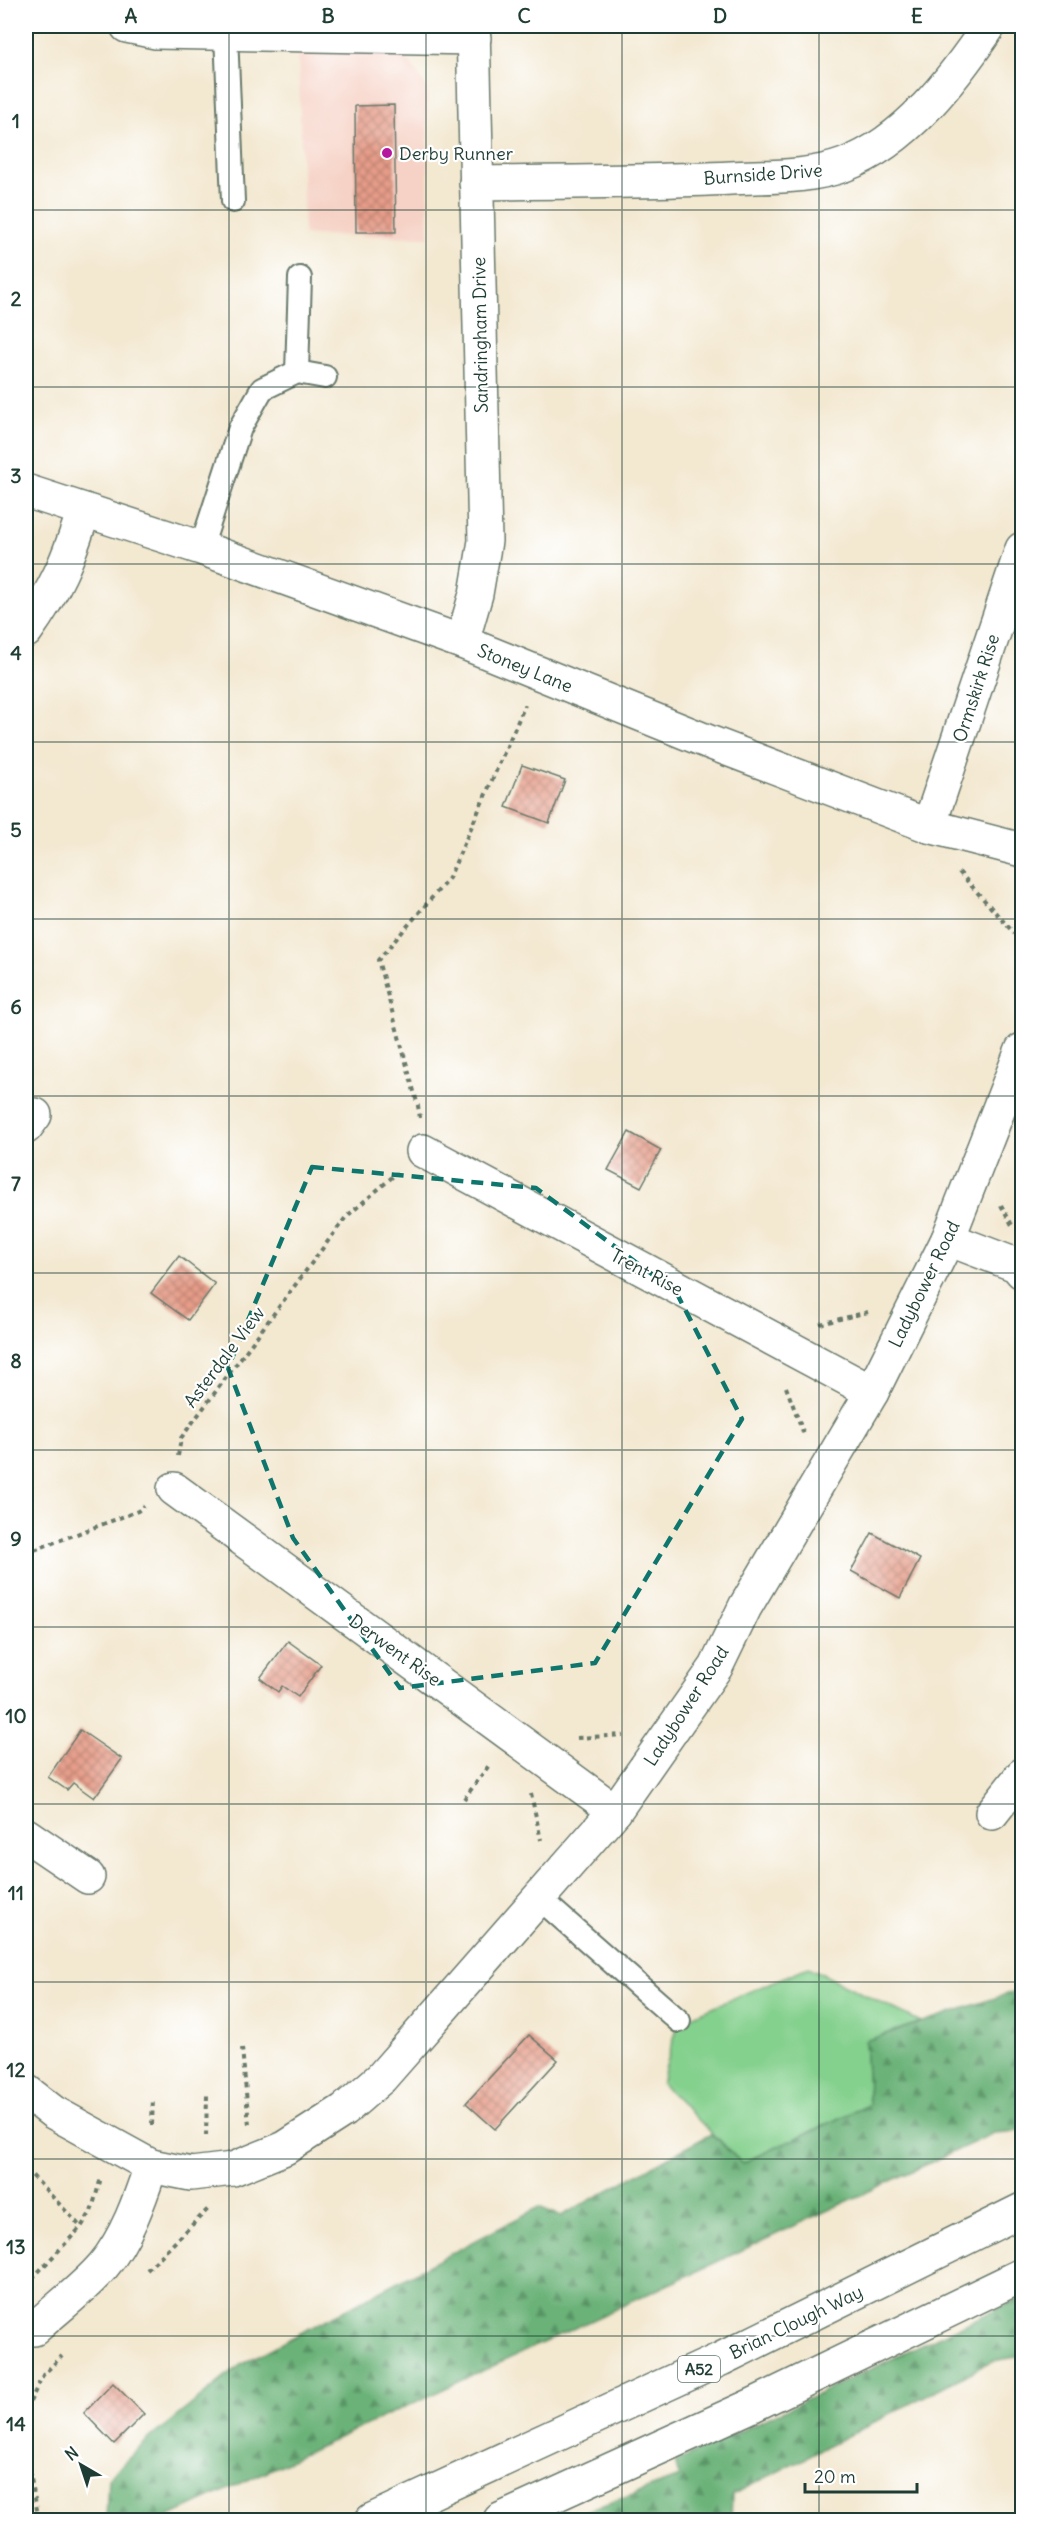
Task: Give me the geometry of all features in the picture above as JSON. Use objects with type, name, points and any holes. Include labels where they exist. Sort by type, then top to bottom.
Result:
[{"type":"main road","points":[[127,26],[156,32],[226,34],[473,32]]},
{"type":"main road","name":"Burnside Drive","points":[[476,183],[787,176],[820,172],[844,165],[888,140],[933,102],[989,26]]},
{"type":"main road","name":"Sandringham Drive","points":[[462,642],[476,594],[485,541],[473,32]]},
{"type":"main road","name":"Stoney Lane","points":[[26,491],[201,549],[462,642],[709,742],[929,826],[1023,850]]},
{"type":"main road","points":[[26,631],[48,601],[68,561],[84,510]]},
{"type":"main road","name":"Ormskirk Rise","points":[[929,826],[1023,549]]},
{"type":"main road","name":"Ladybower Road","points":[[26,2091],[53,2112],[106,2141],[151,2151],[191,2174],[233,2169],[267,2156],[317,2129],[344,2110],[381,2078],[615,1811],[716,1667],[745,1607],[872,1392],[948,1239],[1023,1050]]},
{"type":"main road","name":"Trent Rise","points":[[423,1151],[872,1392]]},
{"type":"main road","points":[[948,1239],[1016,1265],[1023,1272]]},
{"type":"main road","name":"Derwent Rise","points":[[174,1489],[615,1811]]},
{"type":"main road","points":[[992,1813],[1023,1775]]},
{"type":"main road","points":[[26,1834],[88,1877]]},
{"type":"main road","points":[[34,2329],[102,2266],[109,2256],[144,2188],[151,2151]]},
{"type":"main road","name":"Brian Clough Way","points":[[372,2520],[721,2359],[1023,2210]]},
{"type":"main road","points":[[500,2520],[742,2409],[1023,2275]]},
{"type":"lane","points":[[226,34],[233,201]]},
{"type":"lane","points":[[297,372],[300,278]]},
{"type":"lane","points":[[201,549],[240,428],[262,389],[297,372],[325,377]]},
{"type":"lane","points":[[539,1898],[679,2021]]},
{"type":"path","points":[[423,1151],[418,1106],[378,960],[449,878],[540,673]]},
{"type":"path","points":[[929,826],[961,875],[1023,942]]},
{"type":"path","name":"Asterdale View","points":[[174,1489],[181,1438],[346,1217],[423,1151]]},
{"type":"path","points":[[26,1553],[138,1511],[174,1489]]},
{"type":"path","points":[[464,1799],[511,1735]]},
{"type":"path","points":[[242,2048],[249,2129]]},
{"type":"path","points":[[206,2141],[207,2095]]},
{"type":"path","points":[[151,2151],[153,2098]]},
{"type":"path","points":[[26,2285],[81,2227],[91,2212],[101,2178],[106,2141]]},
{"type":"path","points":[[26,2169],[81,2227]]},
{"type":"path","points":[[26,2453],[39,2520]]},
{"type":"highlighted area","points":[[312,1167],[536,1188],[676,1292],[742,1419],[595,1663],[400,1688],[293,1538],[228,1368]]},
{"type":"shaded area","points":[[298,52],[403,52],[427,88],[429,237],[304,235]]},
{"type":"green space","points":[[808,1967],[921,2022],[865,2041],[869,2105],[742,2163],[661,2083],[679,2021]]},
{"type":"green space","points":[[1022,1989],[1022,2131],[994,2133],[162,2520],[106,2520],[108,2478],[151,2437],[242,2364],[539,2207],[561,2216],[711,2134],[742,2163],[869,2105],[865,2041]]},
{"type":"green space","points":[[1022,2297],[1022,2356],[993,2361],[732,2495],[731,2520],[562,2520],[679,2477],[675,2462]]},
{"type":"building","points":[[394,105],[396,232],[356,232],[355,106]]},
{"type":"building","points":[[522,765],[565,780],[549,823],[506,807]]},
{"type":"building","points":[[629,1132],[661,1150],[641,1187],[608,1170]]},
{"type":"building","points":[[179,1256],[215,1284],[188,1320],[151,1293]]},
{"type":"building","points":[[872,1533],[920,1559],[900,1598],[851,1571]]},
{"type":"building","points":[[288,1641],[321,1665],[298,1697],[282,1686],[278,1692],[260,1678]]},
{"type":"building","points":[[80,1730],[122,1759],[94,1798],[73,1783],[67,1790],[48,1777]]},
{"type":"building","points":[[529,2035],[558,2060],[495,2129],[466,2103]]},
{"type":"building","points":[[113,2383],[144,2414],[114,2444],[84,2413]]},
{"type":"place","name":"Derby Runner","points":[[387,153]]}]
